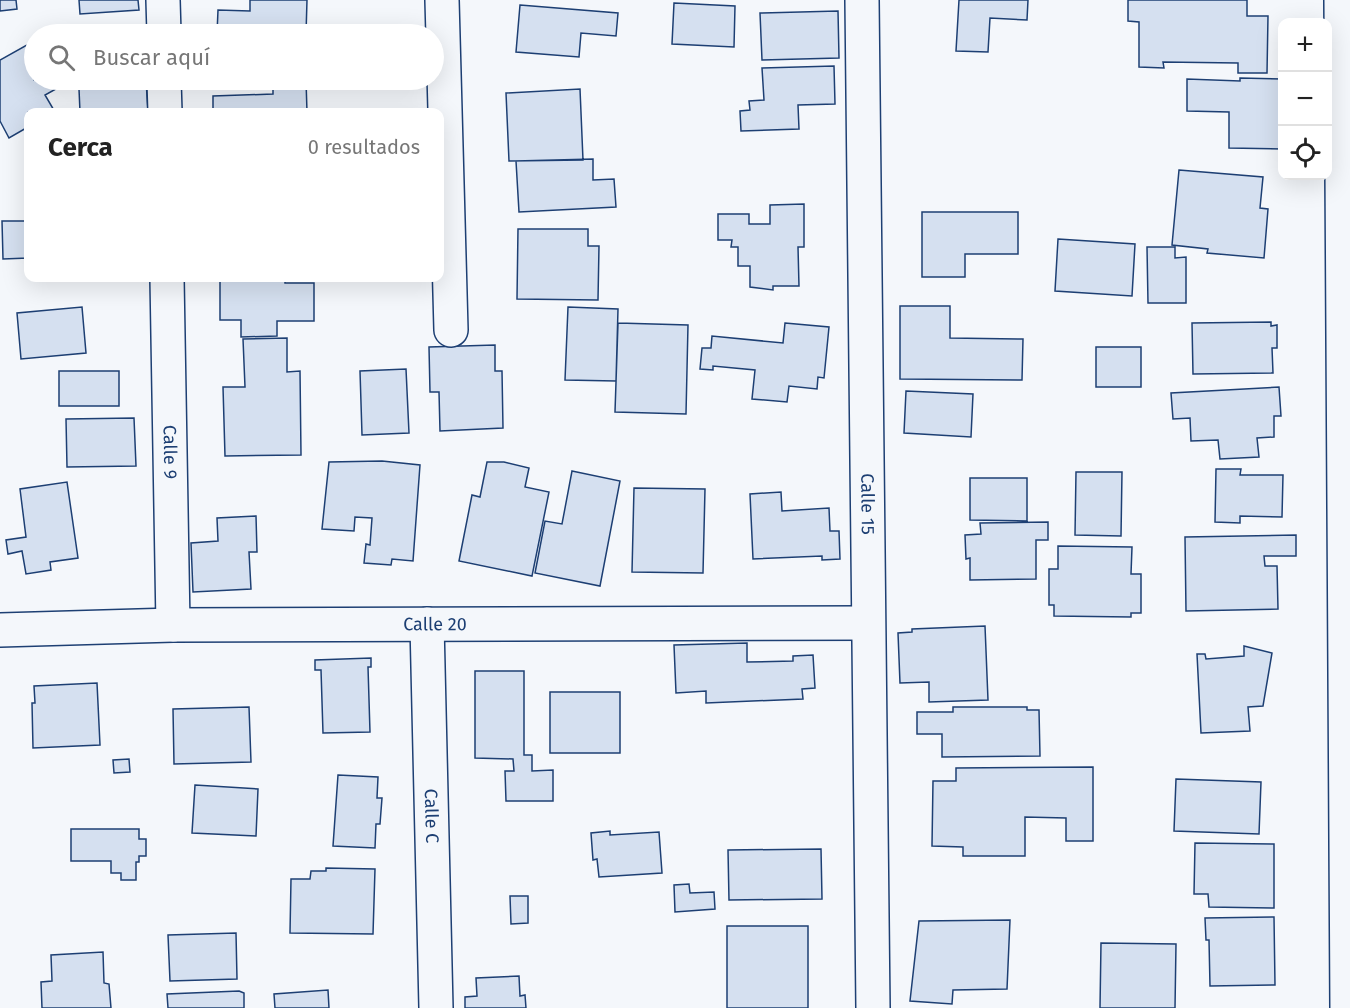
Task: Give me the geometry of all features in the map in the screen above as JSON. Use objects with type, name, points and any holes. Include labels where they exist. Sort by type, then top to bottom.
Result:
[{"type":"street","points":[[163,0],[164,24]]},
{"type":"street","points":[[442,0],[443,24]]},
{"type":"street","name":"Calle 15","points":[[862,0],[873,1008]]},
{"type":"street","points":[[1341,0],[1347,1008]]},
{"type":"street","points":[[444,73],[451,330]]},
{"type":"street","points":[[164,90],[165,108]]},
{"type":"street","name":"Calle 9","points":[[167,282],[173,625]]},
{"type":"street","name":"Calle 20","points":[[0,630],[173,625],[868,623]]},
{"type":"street","name":"Calle C","points":[[428,624],[436,1008]]},
{"type":"building","points":[[0,0],[16,0],[17,9],[0,11]]},
{"type":"building","points":[[79,0],[138,0],[139,10],[80,14]]},
{"type":"building","points":[[250,0],[307,0],[306,24],[217,24],[218,10],[250,11]]},
{"type":"building","points":[[959,0],[1028,0],[1027,20],[990,18],[988,52],[956,51]]},
{"type":"building","points":[[1128,0],[1247,0],[1247,16],[1268,16],[1267,73],[1238,73],[1238,63],[1163,62],[1164,68],[1139,67],[1139,22],[1128,21]]},
{"type":"building","points":[[674,3],[735,6],[734,47],[672,44]]},
{"type":"building","points":[[520,5],[618,13],[616,36],[581,33],[579,57],[516,52]]},
{"type":"building","points":[[838,11],[839,58],[762,60],[760,13]]},
{"type":"building","points":[[24,47],[24,90],[54,90],[45,95],[53,108],[24,108],[24,129],[9,138],[0,121],[0,60]]},
{"type":"building","points":[[834,66],[835,104],[798,105],[799,129],[741,131],[740,111],[750,110],[749,101],[764,100],[762,68]]},
{"type":"building","points":[[1240,78],[1278,79],[1278,149],[1229,148],[1229,112],[1187,111],[1187,79],[1240,81]]},
{"type":"building","points":[[580,89],[583,160],[509,161],[506,93]]},
{"type":"building","points":[[79,90],[147,90],[148,108],[80,108]]},
{"type":"building","points":[[273,90],[306,90],[307,108],[213,108],[213,96],[273,94]]},
{"type":"building","points":[[593,159],[593,180],[614,179],[616,207],[519,212],[516,161]]},
{"type":"building","points":[[1179,170],[1263,177],[1260,208],[1268,209],[1264,258],[1207,253],[1208,249],[1172,245]]},
{"type":"building","points":[[804,204],[804,247],[798,247],[799,286],[773,286],[773,290],[750,287],[750,266],[738,266],[738,247],[731,247],[732,240],[718,240],[718,214],[749,214],[749,224],[770,224],[770,205]]},
{"type":"building","points":[[922,212],[1018,212],[1018,254],[965,254],[965,277],[922,277]]},
{"type":"building","points":[[2,221],[24,221],[24,258],[3,259]]},
{"type":"building","points":[[518,229],[588,229],[588,246],[599,246],[598,300],[517,299]]},
{"type":"building","points":[[1058,239],[1135,244],[1132,296],[1055,291]]},
{"type":"building","points":[[1147,247],[1175,247],[1175,258],[1186,257],[1186,303],[1148,303]]},
{"type":"building","points":[[220,282],[314,283],[314,321],[277,321],[277,336],[241,337],[241,320],[220,320]]},
{"type":"building","points":[[900,306],[950,306],[950,338],[1023,339],[1022,380],[900,379]]},
{"type":"building","points":[[82,307],[86,353],[21,359],[17,313]]},
{"type":"building","points":[[568,307],[618,309],[616,381],[565,380]]},
{"type":"building","points":[[1271,322],[1271,326],[1277,325],[1277,348],[1272,348],[1273,373],[1193,374],[1192,323]]},
{"type":"building","points":[[618,323],[688,325],[686,414],[615,412]]},
{"type":"building","points":[[785,323],[829,327],[824,378],[818,377],[817,389],[789,386],[787,402],[752,399],[755,370],[713,366],[713,370],[700,369],[702,348],[711,348],[712,336],[783,343]]},
{"type":"building","points":[[287,338],[287,372],[300,371],[301,455],[225,456],[223,387],[245,387],[243,339]]},
{"type":"building","points":[[495,345],[495,371],[502,371],[503,428],[440,431],[439,392],[430,392],[429,347]]},
{"type":"building","points":[[1096,347],[1141,347],[1141,387],[1096,387]]},
{"type":"building","points":[[406,369],[409,433],[362,435],[360,371]]},
{"type":"building","points":[[59,371],[119,371],[119,406],[59,406]]},
{"type":"building","points":[[1279,387],[1281,416],[1274,416],[1274,437],[1257,438],[1259,457],[1220,459],[1218,440],[1191,441],[1190,418],[1173,419],[1171,393]]},
{"type":"building","points":[[906,391],[973,394],[971,437],[904,433]]},
{"type":"building","points":[[134,418],[136,466],[67,467],[66,419]]},
{"type":"building","points":[[382,461],[420,465],[413,561],[392,559],[391,565],[364,563],[366,544],[370,545],[372,518],[355,517],[354,531],[322,529],[329,462]]},
{"type":"building","points":[[487,462],[504,462],[529,468],[525,487],[549,492],[532,576],[459,561],[472,495],[480,497]]},
{"type":"building","points":[[1216,469],[1241,469],[1240,475],[1283,475],[1282,517],[1240,516],[1240,523],[1215,522]]},
{"type":"building","points":[[572,471],[620,481],[600,586],[535,573],[545,521],[562,524]]},
{"type":"building","points":[[1076,472],[1122,472],[1121,536],[1075,535]]},
{"type":"building","points":[[970,478],[1027,478],[1027,521],[970,520]]},
{"type":"building","points":[[67,482],[78,558],[50,562],[51,570],[26,574],[22,551],[8,554],[6,540],[26,537],[20,489]]},
{"type":"building","points":[[634,488],[705,489],[703,573],[632,572]]},
{"type":"building","points":[[781,492],[782,511],[829,508],[830,531],[839,531],[840,559],[822,560],[822,556],[753,559],[750,494]]},
{"type":"building","points":[[256,516],[257,552],[249,552],[251,589],[193,592],[191,543],[218,541],[217,518]]},
{"type":"building","points":[[1048,522],[1048,540],[1036,540],[1036,579],[970,580],[970,558],[966,559],[965,535],[981,534],[980,523]]},
{"type":"building","points":[[1296,535],[1296,556],[1264,556],[1265,566],[1277,566],[1278,609],[1186,611],[1185,537]]},
{"type":"building","points":[[1058,546],[1132,547],[1131,574],[1141,574],[1141,613],[1131,613],[1131,617],[1054,616],[1054,605],[1049,605],[1049,569],[1058,569]]},
{"type":"building","points":[[985,626],[988,700],[929,702],[929,682],[900,683],[898,633],[912,632],[912,629]]},
{"type":"building","points":[[747,643],[747,662],[793,661],[793,656],[813,655],[815,688],[802,689],[803,699],[706,703],[706,691],[676,693],[674,645]]},
{"type":"building","points":[[1244,646],[1272,653],[1263,706],[1248,707],[1250,731],[1201,733],[1197,654],[1205,654],[1206,659],[1244,656]]},
{"type":"building","points":[[371,658],[371,667],[368,667],[370,732],[323,733],[321,670],[315,670],[315,660]]},
{"type":"building","points":[[475,671],[524,671],[524,755],[532,755],[532,771],[553,770],[553,801],[506,801],[505,771],[514,771],[513,759],[475,758]]},
{"type":"building","points":[[97,683],[100,745],[33,748],[34,686]]},
{"type":"building","points":[[550,692],[620,692],[620,753],[550,753]]},
{"type":"building","points":[[249,707],[251,762],[174,764],[173,709]]},
{"type":"building","points":[[953,707],[1027,707],[1027,710],[1039,710],[1040,756],[942,757],[942,734],[917,734],[917,712],[953,712]]},
{"type":"building","points":[[129,759],[130,772],[114,773],[113,760]]},
{"type":"building","points":[[1093,767],[1093,841],[1066,841],[1066,818],[1025,817],[1025,856],[963,856],[963,847],[932,846],[933,781],[956,781],[956,768]]},
{"type":"building","points":[[338,775],[378,777],[377,798],[382,798],[380,824],[376,824],[375,848],[333,846]]},
{"type":"building","points":[[1176,779],[1261,782],[1259,834],[1174,831]]},
{"type":"building","points":[[195,785],[258,789],[256,836],[192,833]]},
{"type":"building","points":[[71,829],[139,829],[139,839],[146,839],[146,856],[139,856],[139,862],[136,862],[136,880],[121,880],[121,873],[111,873],[111,861],[71,861]]},
{"type":"building","points":[[610,831],[610,835],[659,832],[662,873],[599,877],[597,859],[593,860],[591,833]]},
{"type":"building","points":[[1195,843],[1274,844],[1274,908],[1209,907],[1208,894],[1194,894]]},
{"type":"building","points":[[821,849],[822,899],[729,900],[728,850]]},
{"type":"building","points":[[326,868],[375,869],[373,934],[290,933],[291,879],[310,879],[311,871],[326,871]]},
{"type":"building","points":[[689,884],[690,893],[714,892],[715,909],[675,912],[674,885]]},
{"type":"building","points":[[510,896],[528,896],[528,923],[511,924]]},
{"type":"building","points":[[1274,917],[1275,985],[1210,986],[1209,940],[1206,940],[1205,918]]},
{"type":"building","points":[[1010,920],[1007,989],[953,990],[952,1004],[910,1001],[919,921]]},
{"type":"building","points":[[727,926],[808,926],[808,1008],[727,1008]]},
{"type":"building","points":[[236,933],[237,979],[170,981],[168,935]]},
{"type":"building","points":[[1101,943],[1176,944],[1175,1008],[1100,1008]]},
{"type":"building","points":[[103,952],[104,983],[109,984],[111,1008],[42,1008],[41,982],[52,981],[51,955]]},
{"type":"building","points":[[519,976],[520,996],[525,995],[526,1008],[465,1008],[465,997],[477,996],[476,978]]},
{"type":"building","points":[[328,990],[329,1008],[275,1008],[274,994]]},
{"type":"building","points":[[239,991],[244,993],[244,1008],[168,1008],[167,994]]}]
